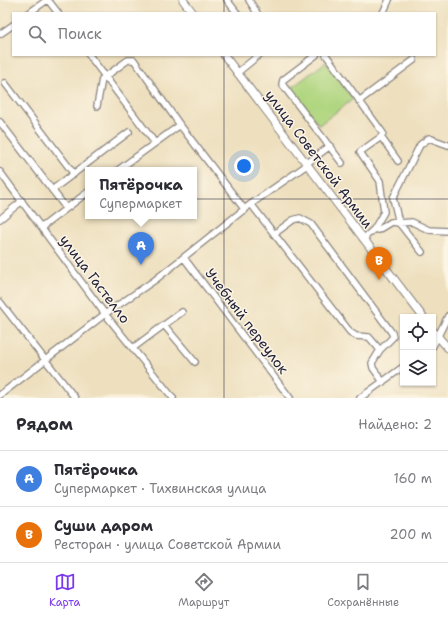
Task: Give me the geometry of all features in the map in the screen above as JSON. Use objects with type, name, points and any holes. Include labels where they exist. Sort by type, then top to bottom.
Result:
[{"type":"main road","points":[[183,0],[192,12]]},
{"type":"main road","name":"улица Советской Армии","points":[[225,56],[421,314]]},
{"type":"main road","points":[[436,335],[448,348]]},
{"type":"street","points":[[30,12],[48,0],[57,12]]},
{"type":"street","points":[[227,0],[236,12]]},
{"type":"street","points":[[249,0],[256,12]]},
{"type":"street","points":[[383,12],[389,0]]},
{"type":"street","points":[[0,34],[12,26]]},
{"type":"street","points":[[91,56],[155,143]]},
{"type":"street","points":[[237,73],[258,56]]},
{"type":"street","points":[[315,56],[283,80],[282,84],[342,163]]},
{"type":"street","points":[[327,56],[383,133],[381,138],[360,152],[380,181],[384,212],[374,229],[363,239]]},
{"type":"street","points":[[97,106],[102,80],[128,60],[134,60],[180,125],[245,210]]},
{"type":"street","points":[[359,100],[414,60]]},
{"type":"street","points":[[5,83],[74,174]]},
{"type":"street","points":[[0,122],[66,208]]},
{"type":"street","points":[[122,167],[180,125]]},
{"type":"street","points":[[52,190],[129,132]]},
{"type":"street","points":[[381,138],[398,161]]},
{"type":"street","points":[[422,252],[399,223],[393,198],[420,145],[428,138],[448,145]]},
{"type":"street","points":[[0,395],[105,314],[184,258],[251,204],[330,146]]},
{"type":"street","name":"улица Гастелло","points":[[0,172],[105,314],[173,398]]},
{"type":"street","points":[[42,227],[85,194]]},
{"type":"street","points":[[0,219],[22,201]]},
{"type":"street","points":[[251,204],[350,332],[356,336],[370,337],[380,350]]},
{"type":"street","points":[[274,234],[293,220],[300,218],[311,224],[392,333],[392,340],[380,350],[372,362],[373,368],[383,382]]},
{"type":"street","points":[[374,229],[378,230],[391,222],[412,222],[429,230],[448,231]]},
{"type":"street","name":"Учебный переулок","points":[[184,258],[290,398]]},
{"type":"street","points":[[0,302],[75,398]]},
{"type":"street","points":[[133,348],[182,312]]},
{"type":"street","points":[[436,341],[448,316]]},
{"type":"street","points":[[164,325],[195,362]]},
{"type":"street","points":[[360,398],[400,369]]},
{"type":"green space","points":[[326,62],[353,99],[319,125],[291,88]]},
{"type":"place","name":"Пятёрочка","points":[[141,265]]},
{"type":"place","name":"Суши даром","points":[[379,280]]}]
